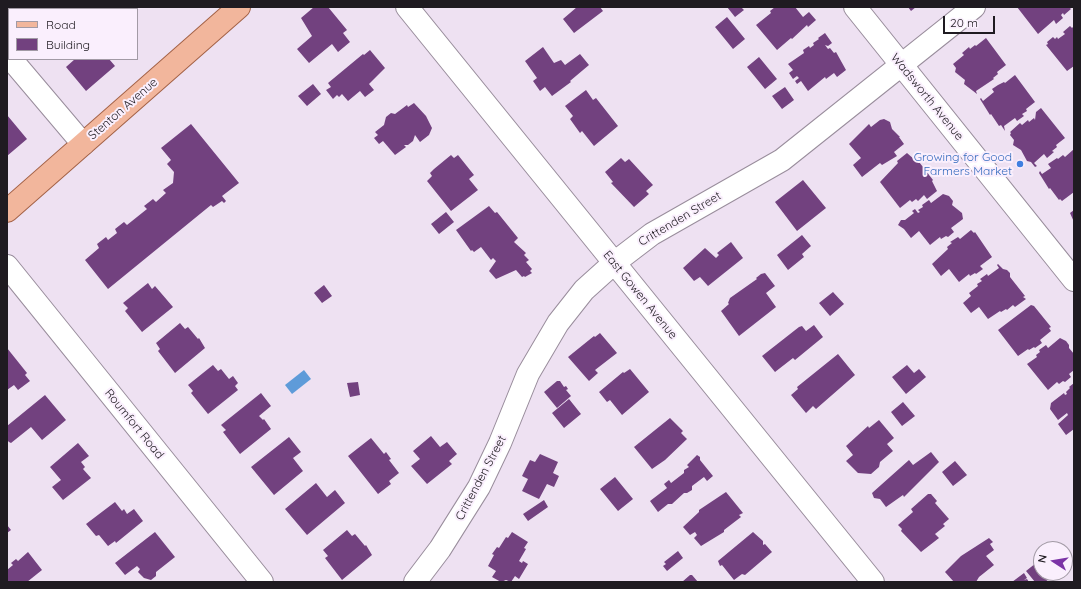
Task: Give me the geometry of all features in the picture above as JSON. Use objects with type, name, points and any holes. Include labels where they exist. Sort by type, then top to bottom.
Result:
[{"type":"main road","name":"Stenton Avenue","points":[[7,211],[239,7]]},
{"type":"street","name":"East Gowen Avenue","points":[[407,7],[873,582]]},
{"type":"street","name":"Wadsworth Avenue","points":[[855,7],[1074,280]]},
{"type":"street","name":"Crittenden Street","points":[[415,582],[440,549],[479,487],[500,443],[528,374],[558,323],[584,290],[614,263],[652,234],[675,220],[744,184],[782,160],[974,7]]},
{"type":"street","points":[[12,60],[83,144]]},
{"type":"street","name":"Roumfort Road","points":[[7,266],[262,582]]},
{"type":"water","points":[[304,370],[311,379],[292,394],[285,385]]},
{"type":"building","points":[[17,7],[52,7],[51,8]]},
{"type":"building","points":[[314,7],[328,7],[347,30],[343,33],[350,42],[338,52],[332,44],[309,63],[297,49],[312,36],[301,18]]},
{"type":"building","points":[[577,7],[600,7],[603,11],[574,33],[563,19]]},
{"type":"building","points":[[727,7],[741,7],[744,10],[735,17]]},
{"type":"building","points":[[775,7],[795,7],[803,17],[809,12],[816,20],[808,27],[807,25],[777,50],[756,25],[771,13],[770,11]]},
{"type":"building","points":[[908,7],[916,7],[911,11]]},
{"type":"building","points":[[1017,7],[1069,7],[1071,9],[1064,15],[1063,13],[1061,15],[1063,18],[1056,24],[1054,20],[1038,34]]},
{"type":"building","points":[[727,17],[745,39],[733,49],[715,27]]},
{"type":"building","points":[[1070,26],[1072,28],[1074,26],[1074,66],[1067,71],[1046,45],[1048,44],[1047,42],[1053,37],[1055,39],[1057,37],[1058,39],[1065,34],[1063,32]]},
{"type":"building","points":[[825,33],[832,43],[828,46],[825,45],[834,53],[836,52],[846,70],[837,77],[834,73],[826,79],[825,77],[808,91],[801,81],[797,84],[795,81],[799,78],[797,76],[793,79],[789,73],[793,70],[788,64],[804,53],[803,50],[814,45],[813,43]]},
{"type":"building","points":[[986,38],[1006,65],[997,72],[998,74],[993,78],[994,79],[976,91],[977,94],[964,84],[965,80],[955,72],[956,68],[953,64],[964,55],[962,53],[969,47],[970,49],[975,45],[976,46]]},
{"type":"building","points":[[543,47],[554,63],[561,60],[565,65],[580,54],[589,65],[570,81],[571,82],[552,96],[545,87],[540,91],[533,81],[537,78],[525,61]]},
{"type":"building","points":[[370,50],[385,68],[369,84],[374,90],[365,97],[360,91],[348,101],[342,94],[339,97],[337,95],[333,99],[326,90],[331,87],[328,83]]},
{"type":"building","points":[[759,57],[777,79],[765,89],[747,67]]},
{"type":"building","points":[[74,60],[110,60],[115,66],[86,91],[66,67]]},
{"type":"building","points":[[1015,75],[1035,102],[1022,114],[1024,116],[1017,121],[1015,118],[1004,126],[1005,131],[1001,125],[999,126],[991,114],[990,115],[980,99],[981,98],[983,101],[994,92],[992,89],[1004,82],[1005,83]]},
{"type":"building","points":[[313,84],[321,94],[307,106],[298,96]]},
{"type":"building","points":[[785,87],[794,100],[782,109],[772,96]]},
{"type":"building","points":[[586,90],[593,100],[596,98],[618,126],[594,146],[582,131],[580,133],[570,119],[573,116],[565,106]]},
{"type":"building","points":[[414,103],[426,116],[432,128],[429,135],[420,142],[415,135],[413,141],[408,145],[404,145],[406,147],[395,155],[383,141],[379,144],[374,138],[378,135],[375,132],[384,125],[386,117],[391,113],[395,114],[407,105],[408,107]]},
{"type":"building","points":[[1041,108],[1065,138],[1056,145],[1057,147],[1052,151],[1054,152],[1047,158],[1044,154],[1034,163],[1037,166],[1035,167],[1031,162],[1027,161],[1021,150],[1013,145],[1014,140],[1010,135],[1010,132],[1020,123],[1022,125],[1028,120],[1029,122],[1034,118],[1035,120],[1036,112]]},
{"type":"building","points":[[7,115],[27,139],[7,156]]},
{"type":"building","points":[[884,119],[890,122],[892,129],[900,137],[904,144],[894,152],[897,156],[882,165],[880,163],[862,177],[853,165],[861,158],[849,144],[869,124],[871,127],[880,120]]},
{"type":"building","points":[[191,124],[239,183],[222,196],[226,201],[224,203],[222,201],[213,207],[211,205],[108,289],[85,260],[99,248],[97,244],[106,237],[108,240],[117,233],[115,229],[124,222],[127,225],[147,209],[144,206],[153,199],[156,202],[166,193],[163,190],[173,183],[174,172],[167,164],[171,160],[161,148]]},
{"type":"building","points":[[1074,149],[1074,192],[1062,201],[1060,199],[1059,200],[1050,188],[1049,189],[1039,173],[1040,171],[1042,174],[1051,168],[1048,164],[1063,155],[1065,157]]},
{"type":"building","points":[[907,153],[915,160],[916,158],[933,180],[932,181],[937,191],[927,199],[924,195],[918,201],[916,199],[912,202],[910,200],[900,208],[880,182],[898,163],[897,161]]},
{"type":"building","points":[[451,155],[454,158],[458,155],[474,175],[469,179],[478,190],[451,211],[427,181],[432,176],[430,173]]},
{"type":"building","points":[[621,158],[625,162],[629,159],[653,185],[646,191],[649,194],[634,207],[611,183],[613,182],[605,172]]},
{"type":"building","points":[[803,180],[826,208],[797,231],[775,202]]},
{"type":"building","points":[[943,194],[949,196],[953,201],[952,205],[962,213],[963,219],[951,228],[954,232],[948,237],[946,236],[941,239],[940,237],[930,245],[919,231],[911,238],[904,229],[898,225],[901,220],[905,220],[914,213],[912,211],[915,209],[918,213],[920,212],[918,210],[923,207],[922,205],[929,200],[931,203]]},
{"type":"building","points":[[489,206],[495,213],[497,212],[518,238],[514,242],[526,253],[524,255],[529,260],[526,262],[532,269],[530,271],[532,273],[522,277],[516,270],[496,279],[489,271],[496,261],[493,258],[491,260],[481,247],[474,252],[472,250],[471,251],[456,230]]},
{"type":"building","points":[[1074,210],[1074,222],[1070,213]]},
{"type":"building","points":[[446,212],[454,222],[439,234],[431,224]]},
{"type":"building","points":[[971,230],[974,233],[975,232],[992,257],[980,266],[983,269],[976,274],[975,273],[970,276],[969,274],[959,282],[949,269],[941,276],[932,264],[948,249],[947,247],[952,243],[950,242],[958,237],[960,239]]},
{"type":"building","points":[[802,235],[811,246],[802,254],[804,257],[788,270],[777,255]]},
{"type":"building","points":[[731,242],[743,258],[708,286],[700,277],[694,281],[683,268],[705,248],[716,258],[719,255],[717,253]]},
{"type":"building","points":[[998,264],[1010,273],[1010,277],[1025,296],[1023,297],[1026,299],[1015,307],[1013,305],[1007,310],[1000,311],[988,319],[979,307],[971,313],[963,303],[971,296],[969,293],[982,281],[980,279],[987,274],[988,276],[999,268],[997,265]]},
{"type":"building","points":[[765,273],[775,286],[766,293],[776,307],[739,336],[721,311],[729,304],[730,298],[757,279],[756,278],[761,274]]},
{"type":"building","points":[[148,283],[152,289],[155,286],[173,307],[142,332],[125,311],[128,308],[123,303]]},
{"type":"building","points":[[324,285],[332,296],[322,303],[314,293]]},
{"type":"building","points":[[833,292],[844,304],[830,316],[819,303]]},
{"type":"building","points":[[1031,305],[1034,306],[1051,327],[1049,328],[1051,331],[1040,340],[1042,343],[1035,348],[1028,349],[1018,356],[998,330]]},
{"type":"building","points":[[180,323],[185,329],[188,327],[198,339],[199,338],[205,348],[175,373],[158,351],[160,349],[156,343]]},
{"type":"building","points":[[814,325],[823,337],[795,360],[793,358],[775,372],[762,356],[799,327],[802,326],[806,331]]},
{"type":"building","points":[[600,333],[617,353],[595,370],[598,373],[589,381],[568,357]]},
{"type":"building","points":[[1060,338],[1066,341],[1074,354],[1074,370],[1069,374],[1071,377],[1065,382],[1063,381],[1059,384],[1057,382],[1048,390],[1027,364],[1037,357],[1036,355],[1040,352],[1039,350],[1046,345],[1048,348]]},
{"type":"building","points":[[7,348],[27,373],[25,375],[30,381],[18,390],[14,385],[7,390]]},
{"type":"building","points":[[838,354],[855,375],[816,409],[813,406],[806,413],[791,395],[798,389],[797,387]]},
{"type":"building","points":[[213,365],[218,371],[221,369],[229,379],[233,376],[238,383],[235,386],[238,390],[208,414],[191,393],[193,391],[188,385]]},
{"type":"building","points":[[907,365],[914,373],[919,369],[926,377],[906,394],[892,377]]},
{"type":"building","points":[[630,369],[649,392],[622,415],[610,400],[607,402],[599,392],[623,372],[624,373]]},
{"type":"building","points":[[557,381],[560,381],[564,387],[566,386],[568,389],[566,390],[571,396],[557,408],[544,392]]},
{"type":"building","points":[[358,382],[360,395],[350,397],[347,383]]},
{"type":"building","points":[[1074,383],[1074,429],[1066,435],[1058,424],[1068,415],[1067,413],[1058,420],[1050,409],[1051,403],[1064,393],[1065,395],[1067,394],[1066,392],[1070,388],[1069,387]]},
{"type":"building","points":[[261,393],[271,406],[259,416],[263,420],[264,419],[271,429],[240,454],[223,432],[226,430],[221,425]]},
{"type":"building","points":[[45,395],[66,420],[42,440],[31,427],[11,443],[9,442],[7,440],[7,426]]},
{"type":"building","points":[[569,399],[581,414],[564,428],[552,413]]},
{"type":"building","points":[[903,402],[915,416],[902,426],[891,412]]},
{"type":"building","points":[[670,418],[683,431],[681,433],[687,439],[665,460],[652,469],[634,447]]},
{"type":"building","points":[[879,420],[894,438],[887,444],[893,451],[880,462],[879,467],[871,474],[858,473],[846,461],[853,455],[846,446],[868,426],[869,428]]},
{"type":"building","points":[[431,436],[440,447],[447,442],[457,454],[449,461],[452,464],[427,484],[411,466],[420,459],[413,451]]},
{"type":"building","points":[[289,437],[301,452],[293,458],[303,471],[274,495],[251,467]]},
{"type":"building","points":[[371,438],[384,454],[386,452],[391,459],[389,460],[399,473],[389,481],[391,484],[378,494],[348,456]]},
{"type":"building","points":[[78,443],[89,456],[81,462],[85,467],[83,469],[91,478],[63,500],[52,487],[61,480],[50,467]]},
{"type":"building","points":[[931,452],[939,462],[904,497],[903,495],[886,507],[880,499],[874,498],[872,493],[909,460],[913,465]]},
{"type":"building","points":[[540,454],[558,462],[553,473],[559,476],[554,487],[547,484],[539,499],[522,491],[528,479],[522,476],[530,460],[535,462]]},
{"type":"building","points":[[697,455],[713,476],[707,481],[704,477],[692,486],[692,490],[684,493],[672,504],[668,504],[658,512],[650,501],[667,488],[664,484],[669,480],[671,483],[684,473],[684,470],[689,467],[687,465]]},
{"type":"building","points":[[955,461],[967,475],[953,486],[942,472]]},
{"type":"building","points":[[615,477],[633,499],[618,511],[600,489]]},
{"type":"building","points":[[316,483],[327,497],[335,490],[345,503],[307,535],[285,509]]},
{"type":"building","points":[[726,492],[743,513],[739,515],[741,517],[724,530],[724,532],[701,546],[694,538],[697,535],[695,532],[690,535],[683,527],[699,512],[699,510]]},
{"type":"building","points":[[928,494],[931,494],[937,501],[935,503],[949,519],[943,524],[945,526],[935,534],[939,538],[921,552],[901,531],[902,529],[898,525],[913,512],[911,509]]},
{"type":"building","points":[[544,500],[548,507],[528,521],[523,514]]},
{"type":"building","points":[[115,502],[122,511],[124,509],[127,514],[134,509],[143,521],[116,543],[115,541],[108,546],[99,535],[96,536],[86,524]]},
{"type":"building","points":[[7,525],[11,530],[7,533]]},
{"type":"building","points":[[347,530],[352,536],[355,534],[365,546],[366,545],[372,555],[342,580],[325,558],[328,556],[323,550]]},
{"type":"building","points":[[155,532],[175,557],[156,572],[156,576],[151,580],[144,578],[138,572],[140,569],[137,566],[125,575],[115,563]]},
{"type":"building","points":[[512,532],[528,542],[519,561],[522,563],[523,561],[528,564],[519,579],[515,576],[511,582],[506,580],[501,582],[492,577],[496,571],[488,566],[494,555],[492,554]]},
{"type":"building","points":[[753,532],[763,541],[763,545],[765,544],[772,552],[745,575],[742,574],[734,580],[722,565],[720,566],[718,561]]},
{"type":"building","points":[[989,538],[993,542],[990,544],[994,550],[986,556],[994,565],[979,577],[976,582],[954,582],[945,572],[961,556]]},
{"type":"building","points":[[678,551],[683,558],[667,571],[663,566],[666,564],[664,562]]},
{"type":"building","points":[[28,552],[42,570],[27,582],[7,582],[7,570],[13,565],[11,563],[16,559],[18,561]]},
{"type":"building","points":[[1033,565],[1033,580],[1026,571]]},
{"type":"building","points":[[1024,573],[1027,578],[1024,580],[1027,579],[1029,582],[1012,582]]},
{"type":"building","points":[[692,575],[698,582],[682,582]]},
{"type":"building","points":[[1034,581],[1046,581],[1045,582]]},
{"type":"place","name":"Growing for Good Farmers Market","points":[[1020,164]]}]
